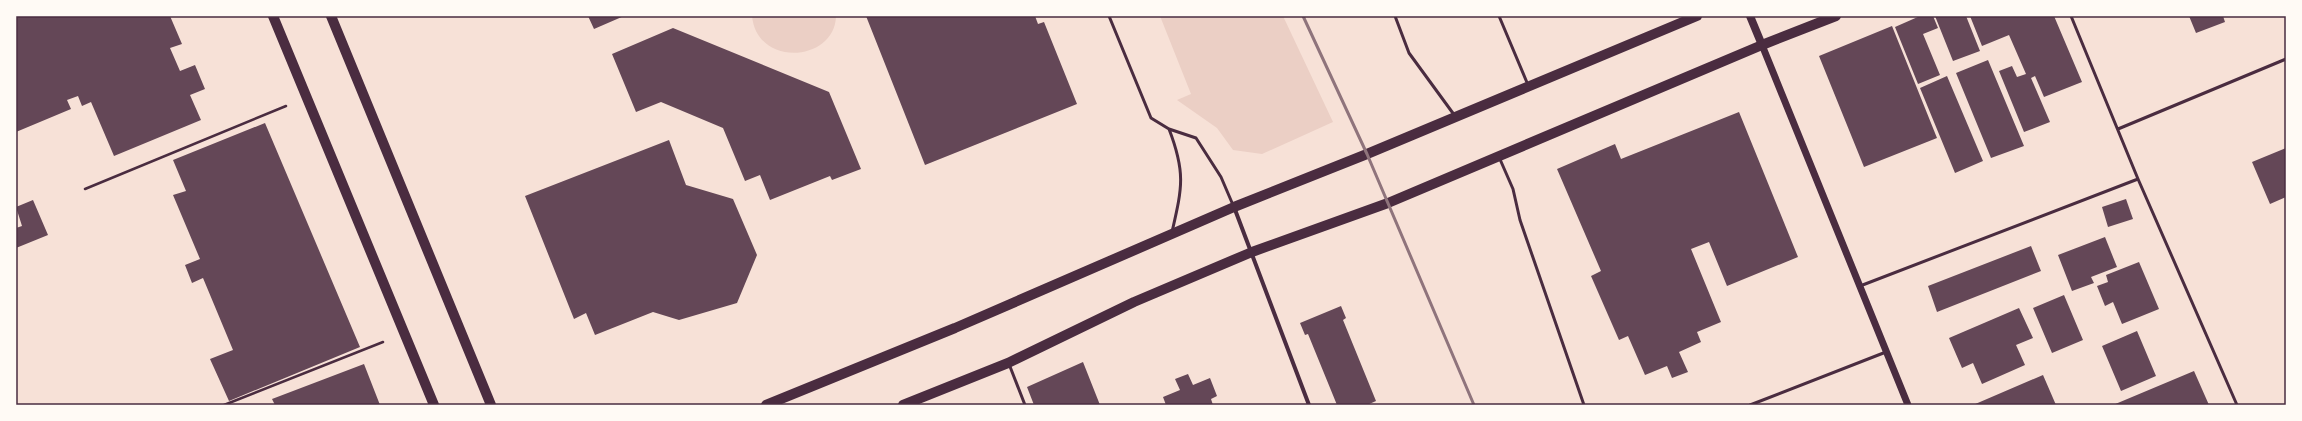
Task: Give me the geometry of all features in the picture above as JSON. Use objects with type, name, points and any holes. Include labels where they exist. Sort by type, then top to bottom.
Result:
[{"type":"main road","points":[[274,16],[434,405]]},
{"type":"main road","points":[[332,16],[490,405]]},
{"type":"main road","points":[[766,405],[955,328],[1234,207],[1367,154],[1697,16]]},
{"type":"main road","points":[[1750,16],[1762,45]]},
{"type":"main road","points":[[904,405],[1008,363],[1134,302],[1252,252],[1388,204],[1762,45],[1836,16]]},
{"type":"street","points":[[1762,45],[1908,405]]},
{"type":"street","points":[[1234,207],[1309,405]]},
{"type":"lane","points":[[1109,16],[1152,118],[1169,129],[1196,138],[1221,177],[1234,207]]},
{"type":"lane","points":[[1395,16],[1408,52],[1456,117]]},
{"type":"lane","points":[[1499,16],[1529,86]]},
{"type":"lane","points":[[2071,16],[2138,179],[2237,405]]},
{"type":"lane","points":[[2118,128],[2286,59]]},
{"type":"lane","points":[[1169,129],[1179,154],[1181,170],[1180,195],[1171,234]]},
{"type":"lane","points":[[1499,156],[1513,190],[1520,220],[1584,405]]},
{"type":"lane","points":[[1860,286],[2138,179]]},
{"type":"lane","points":[[1750,405],[1887,352]]},
{"type":"lane","points":[[1008,363],[1025,405]]},
{"type":"path","points":[[84,189],[307,98]]},
{"type":"path","points":[[224,405],[404,333]]},
{"type":"shaded area","points":[[752,16],[836,16],[832,31],[823,43],[810,50],[796,53],[781,51],[767,44],[757,33]]},
{"type":"shaded area","points":[[1160,16],[1283,16],[1333,122],[1262,154],[1233,150],[1217,128],[1177,100],[1191,94]]},
{"type":"building","points":[[16,16],[170,16],[182,44],[170,48],[180,71],[195,65],[205,89],[190,95],[201,120],[114,156],[91,102],[82,106],[78,96],[67,100],[71,109],[16,132]]},
{"type":"building","points":[[588,16],[624,16],[594,29]]},
{"type":"building","points":[[866,16],[1035,16],[1038,24],[1044,22],[1077,104],[925,165]]},
{"type":"building","points":[[1920,16],[1933,16],[1938,28],[1923,34],[1940,75],[1918,84],[1895,27]]},
{"type":"building","points":[[1935,16],[1966,16],[1980,51],[1953,61]]},
{"type":"building","points":[[1970,16],[2054,16],[2082,82],[2044,97],[2035,76],[2031,78],[2050,122],[2024,132],[1999,71],[2012,66],[2017,77],[2026,74],[2009,35],[1982,46]]},
{"type":"building","points":[[2189,16],[2223,16],[2225,22],[2196,33]]},
{"type":"building","points":[[1892,26],[1937,138],[1864,167],[1819,56]]},
{"type":"building","points":[[673,28],[829,92],[861,169],[832,180],[830,176],[770,200],[760,175],[745,181],[723,128],[661,102],[636,112],[612,54]]},
{"type":"building","points":[[1988,60],[2024,146],[1991,158],[1956,73]]},
{"type":"building","points":[[1947,76],[1983,161],[1955,173],[1920,88]]},
{"type":"building","points":[[1739,112],[1798,257],[1727,286],[1709,242],[1691,249],[1721,322],[1697,332],[1701,342],[1679,352],[1688,372],[1672,378],[1667,366],[1645,375],[1628,336],[1619,340],[1591,276],[1601,271],[1557,169],[1615,144],[1621,159]]},
{"type":"building","points":[[265,123],[360,347],[229,401],[210,359],[233,350],[203,278],[192,283],[185,265],[200,259],[173,195],[186,191],[173,160]]},
{"type":"building","points":[[669,140],[686,185],[733,199],[757,255],[737,303],[679,320],[653,312],[595,335],[586,313],[574,319],[525,196]]},
{"type":"building","points":[[2286,148],[2286,197],[2270,204],[2252,162]]},
{"type":"building","points":[[2126,199],[2133,219],[2108,227],[2102,207]]},
{"type":"building","points":[[33,200],[48,235],[16,248],[16,228],[22,226],[16,207]]},
{"type":"building","points":[[2105,237],[2117,267],[2091,277],[2094,283],[2072,291],[2058,255]]},
{"type":"building","points":[[2031,246],[2041,271],[1937,312],[1928,286]]},
{"type":"building","points":[[2139,262],[2159,309],[2122,324],[2113,302],[2105,306],[2097,286],[2108,282],[2106,275]]},
{"type":"building","points":[[2064,295],[2083,340],[2052,353],[2033,308]]},
{"type":"building","points":[[1341,306],[1346,318],[1343,320],[1376,401],[1367,405],[1337,405],[1308,334],[1305,335],[1300,323]]},
{"type":"building","points":[[2019,308],[2033,338],[2016,345],[2025,365],[1982,384],[1973,363],[1962,368],[1949,338]]},
{"type":"building","points":[[2137,331],[2156,376],[2121,391],[2102,346]]},
{"type":"building","points":[[1083,362],[1100,405],[1034,405],[1027,387]]},
{"type":"building","points":[[364,364],[380,405],[275,405],[272,399]]},
{"type":"building","points":[[2194,371],[2209,405],[2113,405]]},
{"type":"building","points":[[1188,374],[1193,385],[1210,378],[1217,396],[1211,399],[1213,405],[1166,405],[1163,397],[1180,390],[1175,379]]},
{"type":"building","points":[[2043,375],[2056,405],[1973,405]]},
{"type":"railway","points":[[1303,16],[1367,154],[1474,405]]}]
